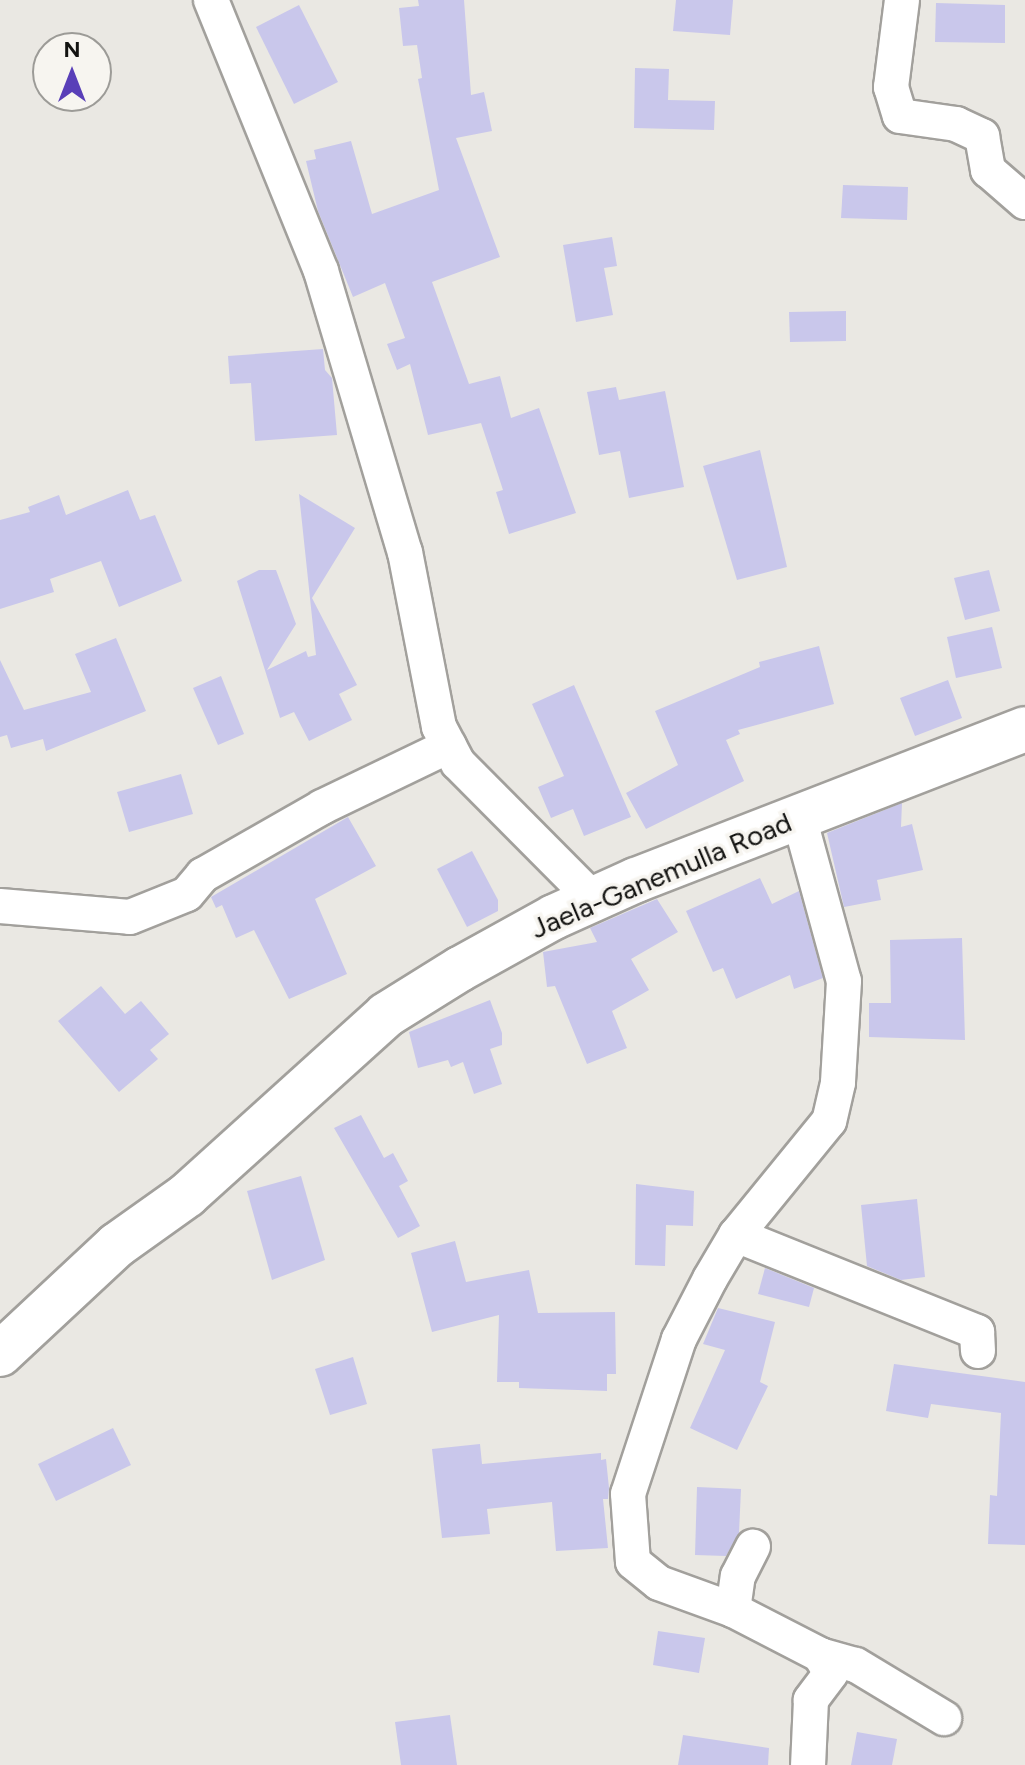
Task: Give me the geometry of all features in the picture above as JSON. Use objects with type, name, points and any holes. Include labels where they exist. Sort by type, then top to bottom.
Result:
[{"type":"main road","name":"Jaela-Ganemulla Road","points":[[0,1354],[117,1245],[187,1195],[386,1015],[593,899],[1025,729]]},
{"type":"street","points":[[211,0],[321,271],[405,552],[439,727],[458,763],[593,899]]},
{"type":"street","points":[[902,0],[891,87],[900,116],[956,124],[982,136],[988,170],[1025,202]]},
{"type":"street","points":[[0,906],[130,917],[187,894],[203,875],[322,807],[449,746]]},
{"type":"street","points":[[799,817],[844,981],[838,1083],[829,1121],[736,1235],[679,1339],[628,1494],[633,1562],[659,1583],[733,1610],[820,1655],[856,1665],[944,1718]]},
{"type":"street","points":[[736,1235],[977,1332],[978,1351]]},
{"type":"street","points":[[733,1610],[738,1576],[753,1547]]},
{"type":"street","points":[[808,1765],[811,1700],[831,1673],[820,1655]]},
{"type":"building","points":[[418,0],[464,0],[471,95],[484,92],[492,131],[456,138],[500,257],[432,282],[469,384],[500,376],[511,418],[539,408],[576,513],[509,534],[496,492],[503,490],[481,423],[428,435],[410,364],[397,370],[387,344],[405,338],[385,283],[353,297],[318,211],[306,161],[316,159],[314,150],[351,141],[372,214],[439,190],[418,79],[422,78],[417,45],[403,46],[399,8],[419,6]]},
{"type":"building","points":[[676,0],[733,0],[730,35],[673,31]]},
{"type":"building","points":[[936,3],[1005,5],[1005,43],[935,42]]},
{"type":"building","points":[[299,5],[338,82],[294,104],[256,27]]},
{"type":"building","points":[[635,68],[669,69],[668,100],[715,101],[714,130],[634,128]]},
{"type":"building","points":[[843,185],[908,187],[907,220],[841,218]]},
{"type":"building","points":[[612,237],[617,266],[604,268],[613,315],[576,322],[563,245]]},
{"type":"building","points":[[846,311],[846,341],[790,342],[789,312]]},
{"type":"building","points":[[323,349],[325,370],[332,378],[337,435],[255,441],[251,383],[230,384],[228,356]]},
{"type":"building","points":[[616,387],[619,400],[665,391],[684,487],[629,498],[620,451],[599,455],[587,392]]},
{"type":"building","points":[[760,450],[787,567],[737,580],[703,466]]},
{"type":"building","points":[[128,490],[140,520],[155,515],[182,581],[119,607],[101,561],[50,579],[54,592],[0,609],[0,520],[30,512],[28,507],[59,495],[66,515]]},
{"type":"building","points":[[299,494],[355,528],[312,598],[357,685],[339,694],[352,720],[309,741],[294,712],[280,718],[237,581],[259,570],[276,570],[296,624],[267,670],[306,651],[308,657],[316,655]]},
{"type":"building","points":[[989,570],[1000,611],[965,620],[954,578]]},
{"type":"building","points":[[992,627],[1002,668],[956,678],[947,637]]},
{"type":"building","points":[[116,638],[146,711],[46,751],[43,739],[11,748],[7,735],[0,737],[0,660],[24,710],[91,692],[75,654]]},
{"type":"building","points":[[819,646],[834,704],[738,730],[740,734],[726,740],[744,781],[646,829],[626,793],[678,765],[655,711],[760,667],[759,662]]},
{"type":"building","points":[[221,676],[244,734],[218,745],[193,688]]},
{"type":"building","points":[[948,680],[962,718],[915,736],[900,698]]},
{"type":"building","points":[[574,685],[631,817],[584,836],[573,809],[551,818],[538,787],[564,776],[532,704]]},
{"type":"building","points":[[181,774],[193,814],[129,832],[117,792]]},
{"type":"building","points":[[902,803],[901,827],[912,824],[923,870],[877,880],[881,900],[844,907],[827,833]]},
{"type":"building","points":[[348,817],[376,866],[315,899],[347,974],[289,999],[254,930],[236,938],[222,905],[216,908],[211,897]]},
{"type":"building","points":[[472,851],[498,900],[498,911],[467,927],[437,869]]},
{"type":"building","points":[[760,878],[772,904],[799,891],[823,978],[794,989],[790,975],[736,999],[723,968],[713,972],[686,911]]},
{"type":"building","points":[[657,899],[678,932],[631,959],[649,990],[612,1011],[627,1048],[587,1064],[555,986],[547,987],[543,952],[597,942],[590,928]]},
{"type":"building","points":[[962,938],[965,1040],[869,1037],[869,1003],[891,1003],[890,940]]},
{"type":"building","points":[[101,986],[125,1014],[141,1001],[169,1034],[150,1050],[158,1059],[119,1092],[58,1021]]},
{"type":"building","points":[[490,1000],[502,1033],[502,1045],[490,1049],[502,1084],[474,1094],[463,1062],[451,1067],[448,1060],[418,1068],[409,1032]]},
{"type":"building","points":[[361,1115],[384,1158],[393,1153],[408,1181],[399,1186],[420,1226],[398,1238],[334,1128]]},
{"type":"building","points":[[301,1176],[325,1260],[272,1280],[247,1191]]},
{"type":"building","points":[[636,1184],[694,1191],[693,1226],[666,1225],[665,1266],[635,1265]]},
{"type":"building","points":[[917,1199],[925,1277],[901,1280],[867,1266],[861,1205]]},
{"type":"building","points":[[455,1241],[466,1282],[529,1270],[538,1313],[615,1312],[616,1374],[607,1374],[607,1391],[519,1388],[519,1382],[497,1382],[499,1315],[432,1332],[411,1253]]},
{"type":"building","points":[[765,1268],[814,1288],[809,1307],[758,1294]]},
{"type":"building","points":[[718,1308],[775,1322],[760,1382],[768,1386],[737,1450],[690,1428],[725,1350],[703,1344]]},
{"type":"building","points":[[353,1357],[367,1404],[330,1415],[315,1369]]},
{"type":"building","points":[[894,1364],[1025,1382],[1025,1545],[988,1544],[990,1495],[997,1496],[1001,1413],[931,1404],[928,1418],[886,1411]]},
{"type":"building","points":[[113,1428],[131,1465],[56,1501],[38,1464]]},
{"type":"building","points":[[480,1444],[482,1464],[601,1453],[601,1460],[606,1459],[609,1488],[608,1499],[603,1499],[608,1548],[556,1551],[552,1502],[487,1509],[490,1534],[442,1538],[432,1449]]},
{"type":"building","points":[[697,1487],[741,1489],[739,1533],[726,1556],[695,1555]]},
{"type":"building","points":[[658,1631],[705,1638],[699,1673],[653,1665]]},
{"type":"building","points":[[450,1715],[457,1765],[401,1765],[395,1722]]},
{"type":"building","points":[[857,1732],[897,1739],[892,1765],[851,1765]]},
{"type":"building","points":[[683,1735],[769,1748],[768,1765],[678,1765]]}]
